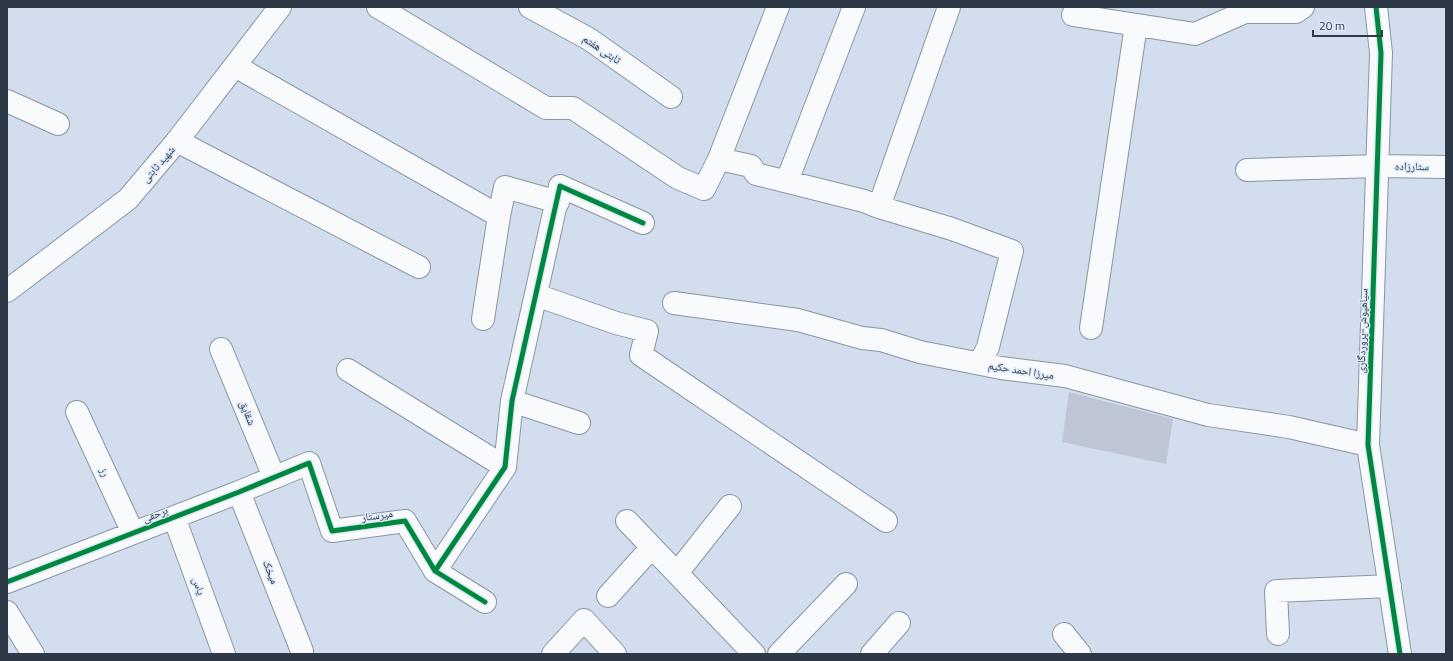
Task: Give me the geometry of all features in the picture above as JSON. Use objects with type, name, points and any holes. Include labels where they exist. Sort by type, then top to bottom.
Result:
[{"type":"street","name":"شهید ثابتی","points":[[7,291],[128,198],[177,141],[280,7]]},
{"type":"street","points":[[378,7],[546,108],[573,108],[678,178],[704,189],[719,159],[778,7]]},
{"type":"street","name":"ثابتی هفتم","points":[[530,7],[589,39],[670,97]]},
{"type":"street","points":[[787,181],[854,7]]},
{"type":"street","points":[[879,207],[949,7]]},
{"type":"street","points":[[1073,15],[1195,34],[1245,12],[1296,12],[1303,7]]},
{"type":"street","name":"سیاهپوش-پروردگاری","points":[[1376,7],[1381,52],[1368,445],[1400,654]]},
{"type":"street","points":[[1091,328],[1136,25]]},
{"type":"street","points":[[235,66],[499,216]]},
{"type":"street","points":[[7,101],[58,124]]},
{"type":"street","points":[[177,141],[419,267]]},
{"type":"street","points":[[719,159],[751,166],[756,174],[864,201],[952,229],[1012,252],[988,347],[980,363]]},
{"type":"street","name":"ستارزاده","points":[[1247,170],[1378,166],[1446,167]]},
{"type":"street","points":[[435,571],[505,467],[512,401],[558,202],[560,186],[643,223]]},
{"type":"street","points":[[483,319],[505,187],[558,202]]},
{"type":"street","points":[[536,295],[616,323],[647,331],[641,355],[886,521]]},
{"type":"street","name":"میرزا احمد حکیم","points":[[674,303],[798,320],[862,338],[881,340],[920,352],[1065,376],[1208,415],[1289,427],[1368,445]]},
{"type":"street","name":"شقایق","points":[[221,349],[274,477]]},
{"type":"street","points":[[348,370],[505,467]]},
{"type":"street","points":[[512,401],[579,423]]},
{"type":"street","name":"رز","points":[[77,412],[133,533]]},
{"type":"street","name":"برحقی","points":[[7,582],[239,492],[309,462]]},
{"type":"street","name":"میرستار","points":[[309,462],[332,531],[405,522],[435,571],[485,602]]},
{"type":"street","name":"میخک","points":[[239,492],[302,651]]},
{"type":"street","points":[[677,573],[730,506]]},
{"type":"street","name":"یاس","points":[[174,517],[224,654]]},
{"type":"street","points":[[627,521],[754,654]]},
{"type":"street","points":[[608,596],[652,547]]},
{"type":"street","points":[[779,654],[846,584]]},
{"type":"street","points":[[1278,634],[1276,591],[1390,586]]},
{"type":"street","points":[[8,617],[33,654]]},
{"type":"street","points":[[553,654],[584,620],[615,654]]},
{"type":"street","points":[[872,654],[899,623]]},
{"type":"street","points":[[1064,634],[1080,654]]},
{"type":"building","points":[[1069,392],[1173,419],[1166,464],[1062,442]]},
{"type":"cycle path","points":[[1376,7],[1381,53],[1368,445],[1400,654]]},
{"type":"cycle path","points":[[435,571],[505,467],[512,401],[560,186],[643,223]]},
{"type":"cycle path","points":[[7,582],[239,492],[309,463],[332,531],[405,521],[435,571],[485,602]]}]
